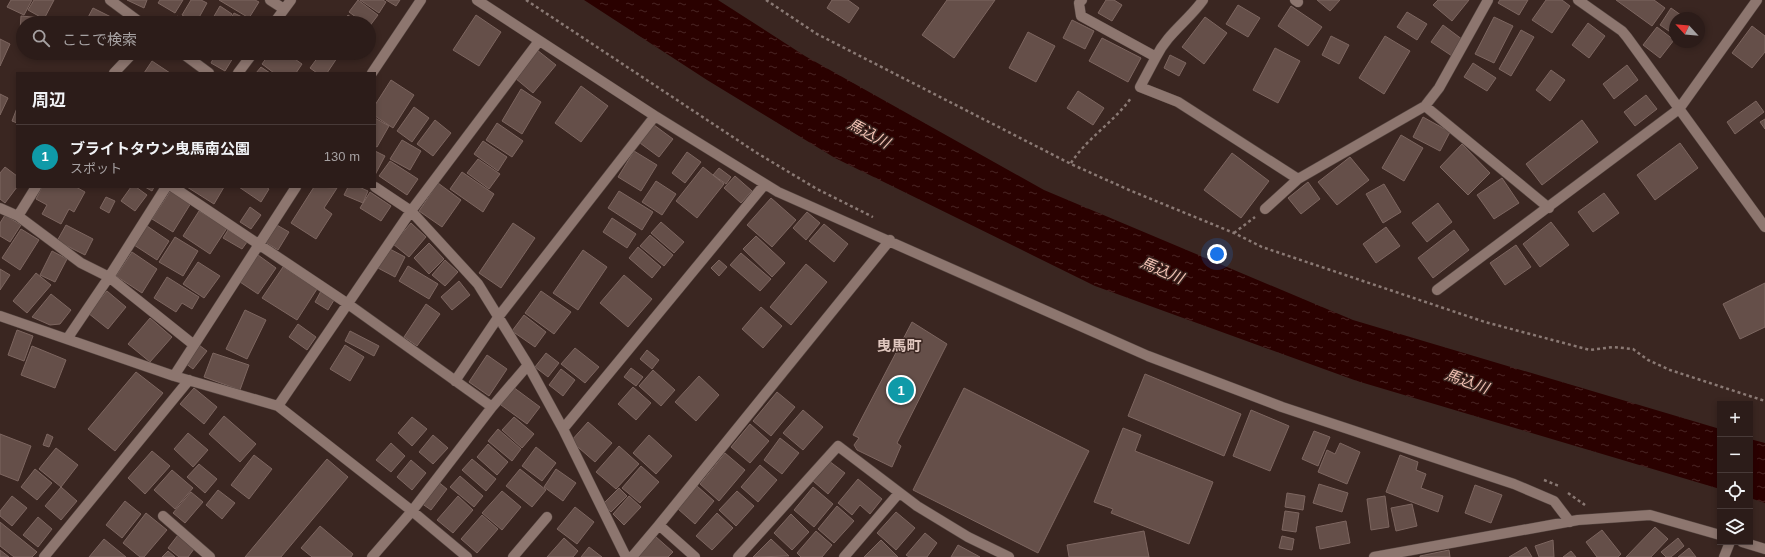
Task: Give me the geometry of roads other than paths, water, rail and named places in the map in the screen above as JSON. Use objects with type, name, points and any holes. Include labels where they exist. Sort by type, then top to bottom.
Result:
[{"type":"street","points":[[110,0],[132,16]]},
{"type":"street","points":[[270,0],[284,9]]},
{"type":"street","points":[[279,16],[291,0]]},
{"type":"street","points":[[373,72],[422,0]]},
{"type":"street","points":[[477,0],[655,116],[778,192],[890,240],[1148,356],[1282,407],[1514,484],[1554,501],[1570,522]]},
{"type":"street","points":[[1082,0],[1079,3],[1081,16],[1156,57]]},
{"type":"street","points":[[1203,0],[1194,13],[1173,31],[1160,48],[1140,87],[1178,102],[1298,179]]},
{"type":"street","points":[[1265,209],[1298,179],[1425,106],[1440,88],[1488,0]]},
{"type":"street","points":[[1578,0],[1622,31],[1765,227]]},
{"type":"street","points":[[1437,290],[1679,109],[1757,0]]},
{"type":"street","points":[[278,406],[411,211],[539,41]]},
{"type":"street","points":[[115,72],[126,60]]},
{"type":"street","points":[[191,60],[208,72]]},
{"type":"street","points":[[239,72],[248,60]]},
{"type":"street","points":[[1425,106],[1548,208]]},
{"type":"street","points":[[455,381],[499,316],[655,116]]},
{"type":"street","points":[[563,429],[765,184]]},
{"type":"street","points":[[18,216],[35,188]]},
{"type":"street","points":[[66,339],[109,277],[165,188]]},
{"type":"street","points":[[174,188],[258,246],[348,304],[492,408]]},
{"type":"street","points":[[174,376],[295,188]]},
{"type":"street","points":[[376,188],[411,211],[478,284],[528,365],[563,429],[626,557]]},
{"type":"street","points":[[0,208],[18,216],[82,263],[109,277],[194,345]]},
{"type":"street","points":[[632,557],[890,240]]},
{"type":"street","points":[[0,316],[174,376],[278,406],[412,511],[467,557]]},
{"type":"street","points":[[372,557],[412,511],[492,408],[528,365]]},
{"type":"street","points":[[44,557],[189,380]]},
{"type":"street","points":[[738,557],[838,446],[917,506],[968,537],[1009,557]]},
{"type":"street","points":[[844,557],[899,493]]},
{"type":"street","points":[[1374,557],[1570,522],[1650,515],[1717,534]]},
{"type":"street","points":[[163,516],[199,554],[210,557]]},
{"type":"street","points":[[513,557],[547,517]]},
{"type":"street","points":[[659,524],[695,557]]},
{"type":"street","points":[[1724,557],[1729,545]]},
{"type":"street","points":[[1751,545],[1765,550]]},
{"type":"water","name":"馬込川","points":[[584,0],[718,0],[805,56],[1044,190],[1353,320],[1717,428],[1717,488],[1357,381],[1095,286],[835,158],[707,80]]},
{"type":"water","points":[[1753,440],[1765,443],[1765,503],[1753,499]]},
{"type":"place","name":"ブライトタウン曳馬南公園","points":[[901,390]]},
{"type":"district","name":"曳馬町","points":[[899,345]]}]
